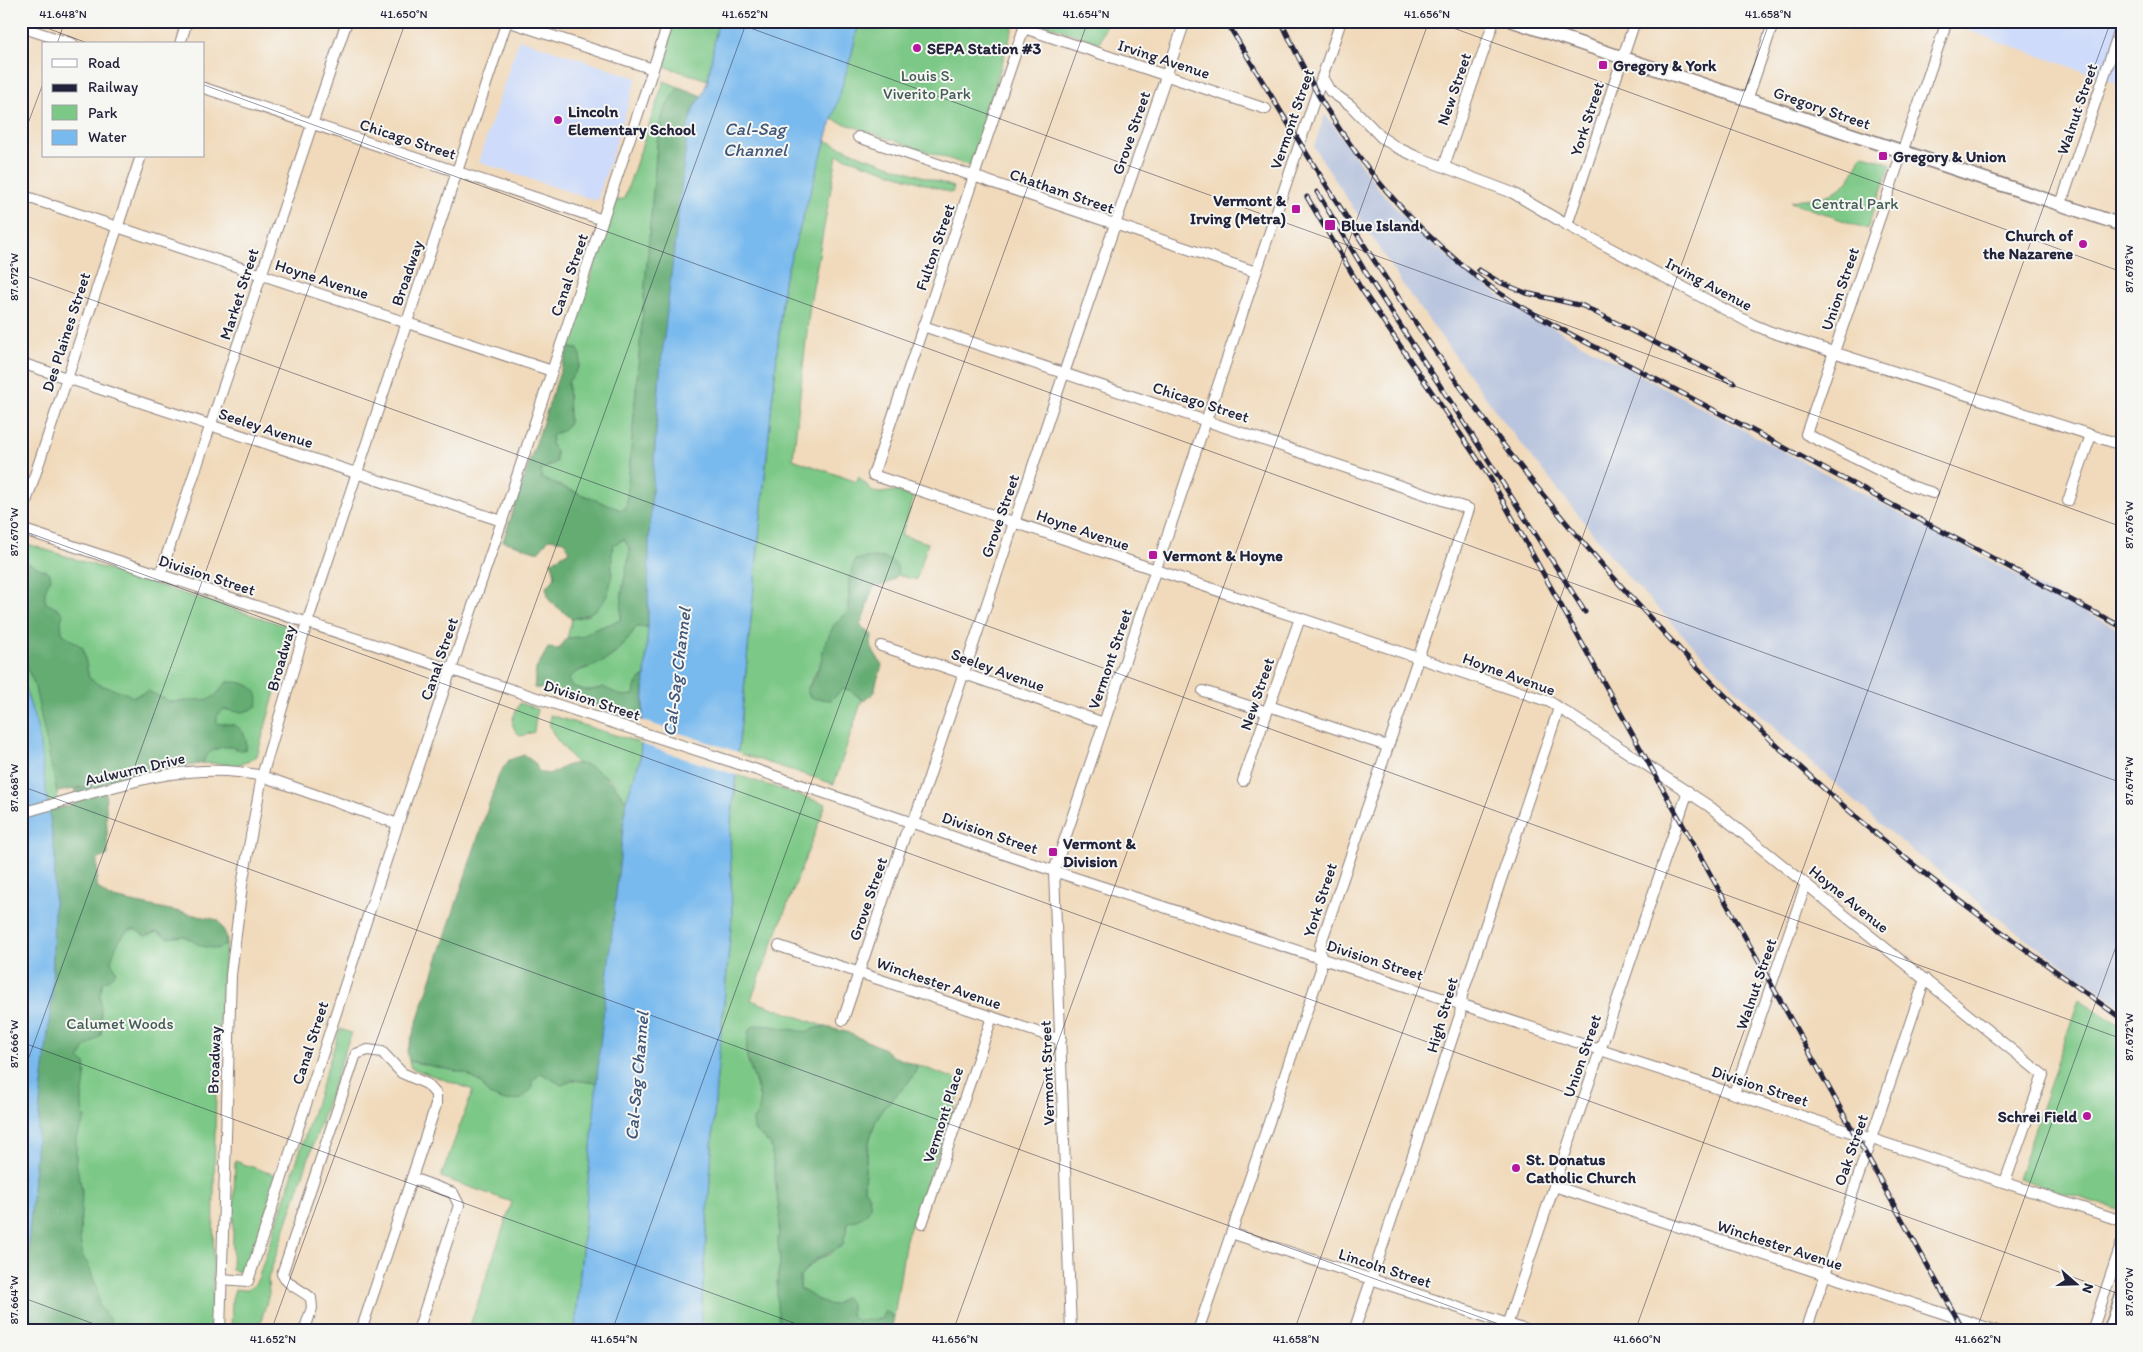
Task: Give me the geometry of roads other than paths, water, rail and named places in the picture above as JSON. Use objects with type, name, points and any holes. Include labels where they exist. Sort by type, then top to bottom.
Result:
[{"type":"main road","name":"Gregory Street","points":[[1513,21],[2122,225]]},
{"type":"main road","points":[[2110,1331],[2122,1296]]},
{"type":"street","points":[[181,42],[188,21]]},
{"type":"street","name":"Market Street","points":[[160,576],[212,426],[260,274],[347,21]]},
{"type":"street","points":[[507,21],[653,69]]},
{"type":"street","name":"Broadway","points":[[220,1331],[232,975],[242,885],[262,776],[306,623],[507,21]]},
{"type":"street","name":"Canal Street","points":[[221,1279],[248,1281],[398,824],[502,522],[669,21]]},
{"type":"street","name":"Grove Street","points":[[843,1020],[905,835],[917,813],[1064,373],[1185,21]]},
{"type":"street","name":"Vermont Street","points":[[1071,1331],[1054,871],[1341,21]]},
{"type":"street","name":"New Street","points":[[1444,166],[1494,21]]},
{"type":"street","name":"York Street","points":[[1568,226],[1635,21]]},
{"type":"street","points":[[1747,100],[1774,21]]},
{"type":"street","name":"Union Street","points":[[1933,493],[1911,486],[1806,434],[1947,21]]},
{"type":"street","name":"Walnut Street","points":[[2060,204],[2122,23]]},
{"type":"street","points":[[21,26],[67,42]]},
{"type":"street","name":"Irving Avenue","points":[[1024,28],[1266,109]]},
{"type":"street","name":"Fulton Street","points":[[873,475],[1024,28]]},
{"type":"street","name":"Irving Avenue","points":[[1322,77],[1330,90],[1357,112],[1381,137],[1396,148],[1513,193],[1568,226],[1752,324],[2122,446]]},
{"type":"street","name":"Chicago Street","points":[[205,88],[603,220]]},
{"type":"street","name":"Chatham Street","points":[[858,138],[1256,272]]},
{"type":"street","name":"Des Plaines Street","points":[[21,517],[140,158]]},
{"type":"street","name":"Hoyne Avenue","points":[[21,195],[552,371]]},
{"type":"street","name":"Chicago Street","points":[[923,326],[1469,509]]},
{"type":"street","name":"Seeley Avenue","points":[[21,362],[502,522]]},
{"type":"street","points":[[2068,501],[2091,436]]},
{"type":"street","name":"Hoyne Avenue","points":[[873,475],[1550,702],[1688,791],[2043,1075],[2005,1182]]},
{"type":"street","name":"York Street","points":[[1198,1331],[1321,969],[1320,946],[1469,509]]},
{"type":"street","name":"Division Street","points":[[21,529],[751,768],[1054,871],[2122,1221]]},
{"type":"street","name":"New Street","points":[[1243,781],[1300,618]]},
{"type":"street","name":"Seeley Avenue","points":[[881,646],[964,673],[1104,723]]},
{"type":"street","points":[[1203,691],[1387,746]]},
{"type":"street","name":"High Street","points":[[1354,1331],[1460,1014],[1462,995],[1559,708]]},
{"type":"street","name":"Aulwurm Drive","points":[[21,813],[173,773],[214,769],[237,770],[262,776],[398,824]]},
{"type":"street","name":"Union Street","points":[[1506,1327],[1688,791]]},
{"type":"street","name":"Walnut Street","points":[[1734,1093],[1806,884]]},
{"type":"street","name":"Winchester Avenue","points":[[778,946],[1061,1040]]},
{"type":"street","name":"Oak Street","points":[[1806,1331],[1925,979]]},
{"type":"street","name":"Vermont Place","points":[[922,1224],[992,1016]]},
{"type":"street","points":[[304,1331],[312,1308],[311,1298],[303,1291],[286,1283],[282,1274],[356,1054],[368,1050],[382,1052],[402,1073],[427,1084],[436,1094],[436,1105],[361,1331]]},
{"type":"street","points":[[412,1178],[453,1193],[459,1205],[418,1331]]},
{"type":"street","name":"Winchester Avenue","points":[[1554,1186],[1997,1331]]},
{"type":"street","name":"Lincoln Street","points":[[1231,1233],[1371,1279],[1506,1327],[1529,1331]]},
{"type":"street","points":[[2092,1331],[2122,1242]]},
{"type":"water","name":"Cal-Sag Channel","points":[[718,21],[859,21],[852,53],[784,281],[730,834],[732,917],[716,1086],[700,1331],[575,1331],[600,1045],[626,801],[640,760],[648,627],[649,538],[660,372],[688,127],[694,107],[702,96],[708,80]]},
{"type":"water","points":[[21,675],[38,730],[55,857],[52,997],[40,1103],[29,1235],[28,1318],[30,1331],[21,1331]]},
{"type":"railway","points":[[1226,21],[1334,198],[1448,370],[1531,480],[1618,582],[1710,680],[1857,818],[1961,902],[2122,1019]]},
{"type":"railway","points":[[1281,21],[1308,77],[1326,108],[1361,160],[1423,230],[1495,290],[1558,328],[2122,627]]},
{"type":"railway","points":[[1317,192],[1371,281],[1585,612]]},
{"type":"railway","points":[[1307,197],[1360,287],[1489,476],[1964,1331]]},
{"type":"railway","points":[[1479,270],[1499,282],[1526,293],[1583,306],[1734,383]]},
{"type":"place","name":"SEPA Station #3","points":[[917,48]]},
{"type":"place","name":"Gregory & York","points":[[1603,65]]},
{"type":"place","name":"Lincoln Elementary School","points":[[558,120]]},
{"type":"place","name":"Gregory & Union","points":[[1883,156]]},
{"type":"place","name":"Vermont & Irving (Metra)","points":[[1296,209]]},
{"type":"place","name":"Blue Island","points":[[1330,225]]},
{"type":"place","name":"Church of the Nazarene","points":[[2083,244]]},
{"type":"place","name":"Vermont & Hoyne","points":[[1153,555]]},
{"type":"place","name":"Vermont & Division","points":[[1053,852]]},
{"type":"place","name":"Schrei Field","points":[[2087,1116]]},
{"type":"place","name":"St. Donatus Catholic Church","points":[[1516,1168]]},
{"type":"park label","name":"Louis S. Viverito Park","points":[[927,84]]},
{"type":"park label","name":"Central Park","points":[[1855,203]]},
{"type":"park label","name":"Calumet Woods","points":[[120,1023]]}]
